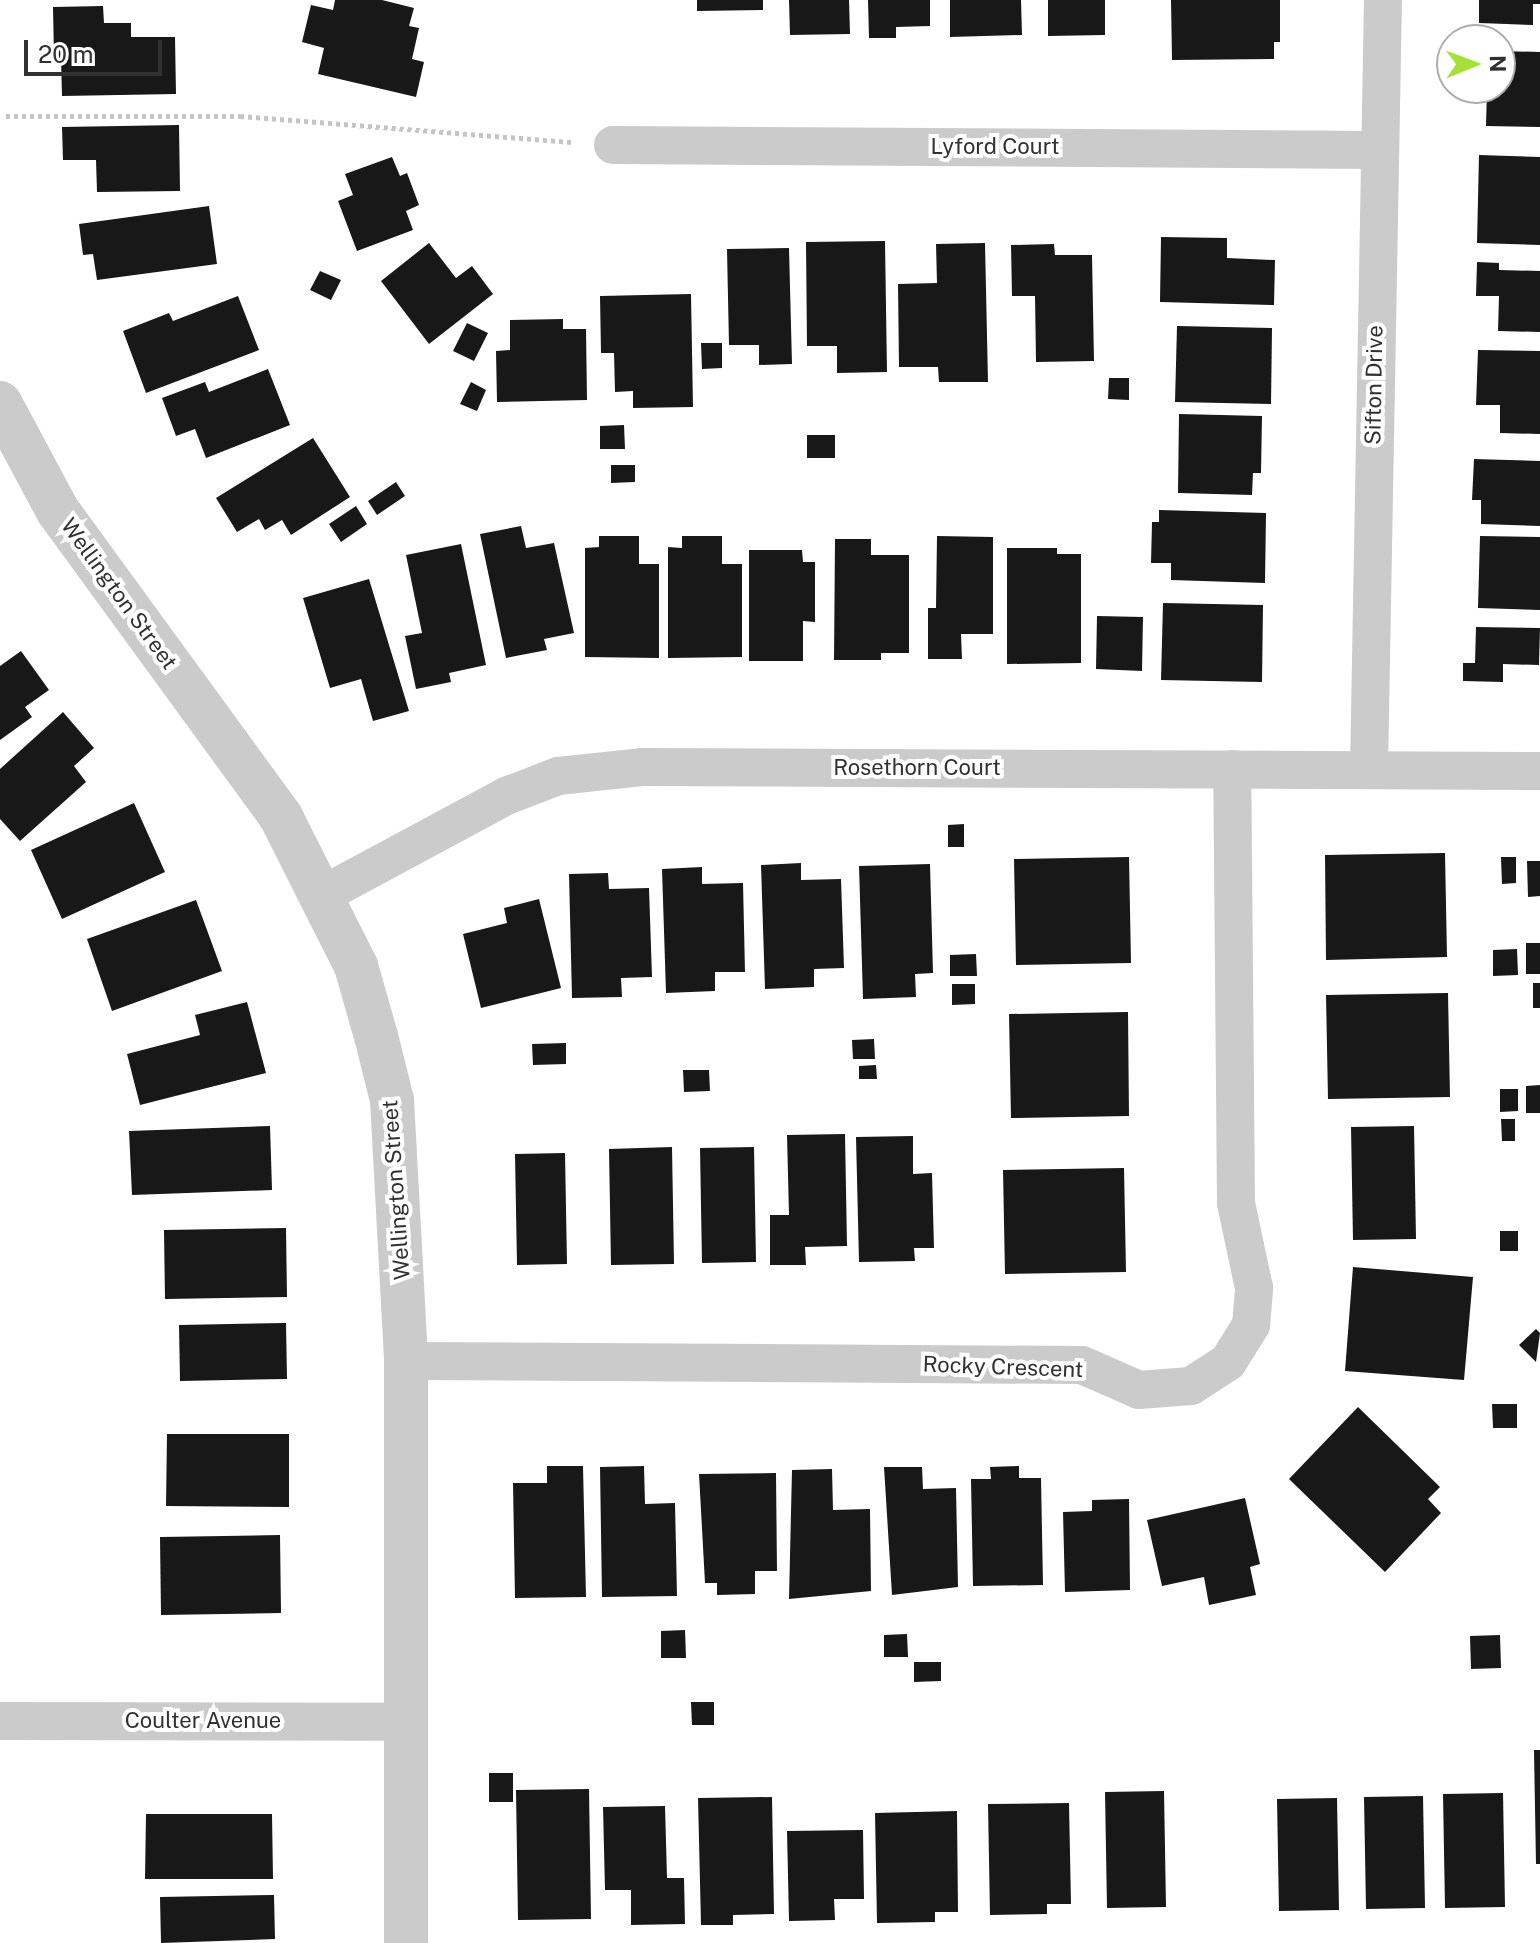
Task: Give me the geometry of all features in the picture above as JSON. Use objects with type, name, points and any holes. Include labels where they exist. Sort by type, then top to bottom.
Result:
[{"type":"street","name":"Sifton Drive","points":[[1369,770],[1377,150],[1383,0]]},
{"type":"street","name":"Lyford Court","points":[[613,145],[1377,150]]},
{"type":"street","name":"Wellington Street","points":[[0,403],[58,511],[281,817],[324,894],[356,966],[392,1100],[406,1361],[406,1943]]},
{"type":"street","name":"Rosethorn Court","points":[[324,894],[506,796],[558,776],[642,767],[1540,771]]},
{"type":"street","name":"Rocky Crescent","points":[[406,1361],[1082,1365],[1139,1390],[1191,1386],[1228,1362],[1251,1325],[1254,1288],[1236,1203],[1232,769]]},
{"type":"street","name":"Coulter Avenue","points":[[0,1721],[406,1722]]},
{"type":"path","points":[[6,116],[240,116],[613,145]]},
{"type":"building","points":[[335,0],[382,0],[414,8],[409,26],[419,28],[412,59],[424,62],[416,97],[318,74],[324,48],[302,42],[311,5],[333,10]]},
{"type":"building","points":[[697,0],[763,0],[763,10],[697,11]]},
{"type":"building","points":[[789,0],[849,0],[850,34],[790,35]]},
{"type":"building","points":[[868,0],[930,0],[930,26],[896,27],[896,38],[869,38]]},
{"type":"building","points":[[950,0],[1021,0],[1022,35],[950,37]]},
{"type":"building","points":[[1048,0],[1105,0],[1105,35],[1048,36]]},
{"type":"building","points":[[1171,0],[1280,0],[1280,42],[1274,42],[1274,59],[1172,60]]},
{"type":"building","points":[[1479,0],[1540,0],[1540,4],[1533,4],[1533,25],[1479,23]]},
{"type":"building","points":[[103,6],[104,23],[131,23],[131,37],[175,37],[176,94],[62,96],[61,58],[54,58],[53,7]]},
{"type":"building","points":[[1516,51],[1540,52],[1540,127],[1486,126],[1487,104],[1516,104]]},
{"type":"building","points":[[179,125],[180,191],[97,192],[96,160],[63,160],[62,127]]},
{"type":"building","points":[[1479,155],[1540,157],[1540,245],[1477,243]]},
{"type":"building","points":[[392,157],[400,176],[407,173],[419,205],[406,211],[413,230],[357,251],[338,201],[353,195],[345,174]]},
{"type":"building","points":[[209,206],[217,264],[97,280],[93,254],[83,255],[79,224]]},
{"type":"building","points":[[1161,237],[1227,238],[1227,258],[1275,260],[1274,305],[1160,302]]},
{"type":"building","points":[[885,241],[887,372],[837,373],[837,346],[807,346],[806,242]]},
{"type":"building","points":[[429,243],[456,278],[472,266],[493,294],[429,344],[381,281]]},
{"type":"building","points":[[985,243],[988,382],[939,382],[938,367],[899,367],[898,284],[937,283],[936,244]]},
{"type":"building","points":[[1054,244],[1055,255],[1092,255],[1094,361],[1036,362],[1035,296],[1012,296],[1011,245]]},
{"type":"building","points":[[789,248],[792,364],[759,365],[759,345],[729,345],[727,249]]},
{"type":"building","points":[[1477,262],[1499,263],[1499,270],[1540,271],[1540,332],[1498,331],[1499,296],[1476,296]]},
{"type":"building","points":[[320,271],[341,280],[331,300],[310,290]]},
{"type":"building","points":[[691,294],[693,407],[633,408],[633,391],[615,392],[614,353],[601,353],[600,296]]},
{"type":"building","points":[[238,296],[259,350],[146,393],[123,331],[169,313],[173,321]]},
{"type":"building","points":[[563,319],[563,329],[586,329],[587,400],[497,402],[496,351],[510,350],[510,320]]},
{"type":"building","points":[[467,323],[488,333],[474,361],[453,351]]},
{"type":"building","points":[[1177,326],[1272,328],[1271,404],[1175,402]]},
{"type":"building","points":[[701,343],[722,343],[722,368],[702,369]]},
{"type":"building","points":[[1478,350],[1540,351],[1540,434],[1500,433],[1500,405],[1476,405]]},
{"type":"building","points":[[268,369],[290,425],[206,458],[195,429],[176,436],[162,398],[205,382],[209,392]]},
{"type":"building","points":[[1109,378],[1129,378],[1129,400],[1108,399]]},
{"type":"building","points":[[471,382],[486,390],[477,411],[460,404]]},
{"type":"building","points":[[1179,414],[1262,416],[1261,473],[1253,473],[1252,495],[1178,493]]},
{"type":"building","points":[[624,425],[625,449],[600,449],[600,426]]},
{"type":"building","points":[[807,435],[835,435],[835,458],[807,458]]},
{"type":"building","points":[[313,438],[350,497],[291,535],[282,520],[265,530],[259,519],[237,532],[216,498]]},
{"type":"building","points":[[1474,459],[1540,461],[1540,526],[1481,524],[1481,500],[1472,500]]},
{"type":"building","points":[[611,465],[635,465],[635,482],[611,483]]},
{"type":"building","points":[[396,482],[405,496],[377,515],[368,501]]},
{"type":"building","points":[[356,506],[367,524],[341,542],[329,524]]},
{"type":"building","points":[[1159,510],[1266,513],[1265,583],[1171,580],[1171,563],[1151,563],[1152,522],[1159,522]]},
{"type":"building","points":[[521,526],[526,548],[554,543],[574,633],[544,639],[547,650],[506,658],[480,534]]},
{"type":"building","points":[[599,536],[639,536],[639,564],[659,564],[659,658],[585,657],[585,548],[599,547]]},
{"type":"building","points":[[682,536],[722,536],[722,564],[742,564],[742,657],[668,658],[668,547],[682,548]]},
{"type":"building","points":[[937,536],[993,537],[993,634],[961,634],[962,659],[928,659],[928,608],[936,608]]},
{"type":"building","points":[[1480,536],[1540,537],[1540,610],[1478,608]]},
{"type":"building","points":[[835,539],[871,539],[871,555],[909,555],[909,653],[881,653],[881,660],[834,660]]},
{"type":"building","points":[[461,544],[486,665],[449,673],[451,682],[416,689],[405,636],[422,633],[406,555]]},
{"type":"building","points":[[1007,548],[1057,548],[1057,554],[1081,554],[1081,663],[1007,664]]},
{"type":"building","points":[[749,550],[802,550],[803,562],[815,562],[815,622],[803,621],[803,661],[749,661]]},
{"type":"building","points":[[369,579],[409,711],[373,721],[361,679],[330,688],[303,598]]},
{"type":"building","points":[[1163,603],[1263,605],[1262,682],[1161,680]]},
{"type":"building","points":[[1097,616],[1143,617],[1142,671],[1096,669]]},
{"type":"building","points":[[1476,627],[1540,628],[1539,665],[1503,664],[1503,682],[1463,681],[1463,663],[1475,663]]},
{"type":"building","points":[[21,651],[49,690],[25,707],[32,717],[0,740],[0,666]]},
{"type":"building","points":[[63,712],[94,748],[74,766],[86,782],[20,841],[0,819],[0,769]]},
{"type":"building","points":[[134,803],[165,872],[62,919],[31,850]]},
{"type":"building","points":[[964,824],[964,847],[948,847],[948,825]]},
{"type":"building","points":[[1445,853],[1447,957],[1326,960],[1325,855]]},
{"type":"building","points":[[1129,857],[1131,963],[1016,965],[1014,859]]},
{"type":"building","points":[[1501,857],[1516,857],[1516,883],[1502,884]]},
{"type":"building","points":[[1527,861],[1540,861],[1540,896],[1528,897]]},
{"type":"building","points":[[801,863],[801,880],[841,879],[844,968],[814,969],[814,987],[765,989],[761,865]]},
{"type":"building","points":[[930,864],[933,973],[915,974],[916,997],[863,999],[859,866]]},
{"type":"building","points":[[702,867],[702,884],[743,883],[745,972],[715,972],[715,991],[666,993],[662,869]]},
{"type":"building","points":[[608,873],[609,889],[649,888],[652,977],[621,978],[622,997],[572,998],[569,874]]},
{"type":"building","points":[[539,899],[561,988],[481,1008],[463,934],[507,923],[504,908]]},
{"type":"building","points":[[196,900],[222,971],[112,1011],[87,939]]},
{"type":"building","points":[[1526,943],[1540,943],[1540,974],[1526,974]]},
{"type":"building","points":[[1517,949],[1518,975],[1493,976],[1493,950]]},
{"type":"building","points":[[976,954],[977,976],[950,976],[950,955]]},
{"type":"building","points":[[1533,983],[1540,983],[1540,1008],[1533,1008]]},
{"type":"building","points":[[952,984],[975,984],[975,1004],[952,1005]]},
{"type":"building","points":[[1448,993],[1450,1097],[1328,1099],[1326,995]]},
{"type":"building","points":[[247,1002],[266,1073],[140,1105],[127,1054],[200,1035],[195,1015]]},
{"type":"building","points":[[1128,1012],[1129,1116],[1011,1118],[1009,1014]]},
{"type":"building","points":[[874,1039],[875,1059],[853,1059],[852,1040]]},
{"type":"building","points":[[566,1043],[566,1064],[533,1065],[532,1044]]},
{"type":"building","points":[[876,1065],[877,1079],[859,1079],[859,1066]]},
{"type":"building","points":[[683,1070],[709,1070],[710,1091],[684,1092]]},
{"type":"building","points":[[1540,1085],[1540,1113],[1526,1113],[1526,1086]]},
{"type":"building","points":[[1500,1089],[1518,1089],[1518,1111],[1500,1112]]},
{"type":"building","points":[[1501,1119],[1515,1119],[1515,1141],[1502,1141]]},
{"type":"building","points":[[270,1126],[272,1190],[132,1195],[129,1131]]},
{"type":"building","points":[[1414,1126],[1416,1239],[1353,1240],[1351,1127]]},
{"type":"building","points":[[845,1134],[847,1246],[805,1247],[806,1265],[770,1265],[770,1215],[789,1215],[787,1135]]},
{"type":"building","points":[[913,1136],[913,1174],[932,1173],[934,1248],[914,1248],[915,1261],[859,1262],[856,1137]]},
{"type":"building","points":[[672,1147],[674,1264],[611,1265],[609,1149]]},
{"type":"building","points":[[754,1147],[756,1262],[702,1263],[700,1148]]},
{"type":"building","points":[[565,1153],[567,1264],[517,1265],[515,1154]]},
{"type":"building","points":[[1124,1168],[1126,1272],[1005,1274],[1003,1170]]},
{"type":"building","points":[[286,1228],[287,1297],[165,1299],[164,1230]]},
{"type":"building","points":[[1500,1231],[1518,1231],[1518,1251],[1500,1251]]},
{"type":"building","points":[[1353,1267],[1473,1277],[1464,1380],[1345,1371]]},
{"type":"building","points":[[286,1323],[287,1379],[180,1381],[179,1325]]},
{"type":"building","points":[[1536,1329],[1540,1333],[1536,1362],[1519,1345]]},
{"type":"building","points":[[1492,1404],[1517,1404],[1517,1428],[1493,1428]]},
{"type":"building","points":[[1358,1407],[1440,1487],[1428,1499],[1441,1513],[1385,1572],[1289,1479]]},
{"type":"building","points":[[167,1434],[289,1434],[289,1507],[166,1506]]},
{"type":"building","points":[[547,1466],[583,1466],[586,1597],[515,1598],[513,1483],[547,1483]]},
{"type":"building","points":[[644,1466],[645,1504],[675,1503],[677,1596],[602,1597],[600,1467]]},
{"type":"building","points":[[1019,1466],[1019,1478],[1041,1478],[1043,1585],[973,1586],[971,1479],[991,1479],[990,1467]]},
{"type":"building","points":[[884,1467],[922,1467],[923,1489],[956,1488],[958,1587],[892,1595]]},
{"type":"building","points":[[832,1469],[833,1510],[870,1509],[871,1591],[789,1599],[792,1470]]},
{"type":"building","points":[[776,1473],[777,1571],[755,1571],[755,1594],[717,1595],[717,1583],[705,1583],[699,1474]]},
{"type":"building","points":[[1245,1498],[1260,1564],[1250,1567],[1256,1595],[1209,1605],[1204,1577],[1162,1586],[1147,1520]]},
{"type":"building","points":[[1129,1499],[1130,1590],[1065,1592],[1063,1512],[1092,1511],[1092,1500]]},
{"type":"building","points":[[280,1535],[281,1613],[161,1615],[160,1537]]},
{"type":"building","points":[[685,1630],[686,1658],[661,1658],[661,1631]]},
{"type":"building","points":[[907,1634],[908,1657],[884,1657],[884,1635]]},
{"type":"building","points":[[1500,1635],[1501,1668],[1471,1669],[1470,1636]]},
{"type":"building","points":[[914,1662],[941,1662],[941,1681],[914,1682]]},
{"type":"building","points":[[691,1702],[714,1702],[714,1725],[692,1725]]},
{"type":"building","points":[[1534,1750],[1540,1750],[1540,1864],[1536,1864]]},
{"type":"building","points":[[489,1773],[513,1773],[513,1802],[489,1802]]},
{"type":"building","points":[[589,1789],[591,1919],[518,1920],[516,1790]]},
{"type":"building","points":[[1164,1791],[1166,1907],[1107,1908],[1105,1792]]},
{"type":"building","points":[[1503,1793],[1505,1907],[1445,1908],[1443,1794]]},
{"type":"building","points":[[1423,1796],[1425,1908],[1366,1909],[1364,1797]]},
{"type":"building","points":[[772,1797],[774,1914],[733,1915],[733,1925],[701,1925],[698,1798]]},
{"type":"building","points":[[1337,1798],[1339,1910],[1279,1911],[1277,1799]]},
{"type":"building","points":[[1069,1803],[1071,1904],[1047,1904],[1047,1914],[990,1915],[988,1804]]},
{"type":"building","points":[[665,1806],[667,1878],[684,1878],[685,1924],[631,1925],[631,1890],[605,1890],[603,1807]]},
{"type":"building","points":[[957,1811],[958,1912],[935,1912],[935,1922],[877,1923],[875,1813]]},
{"type":"building","points":[[146,1814],[272,1814],[273,1879],[145,1879]]},
{"type":"building","points":[[863,1830],[864,1899],[834,1899],[835,1920],[789,1921],[787,1831]]},
{"type":"building","points":[[274,1895],[275,1939],[161,1943],[160,1897]]}]
